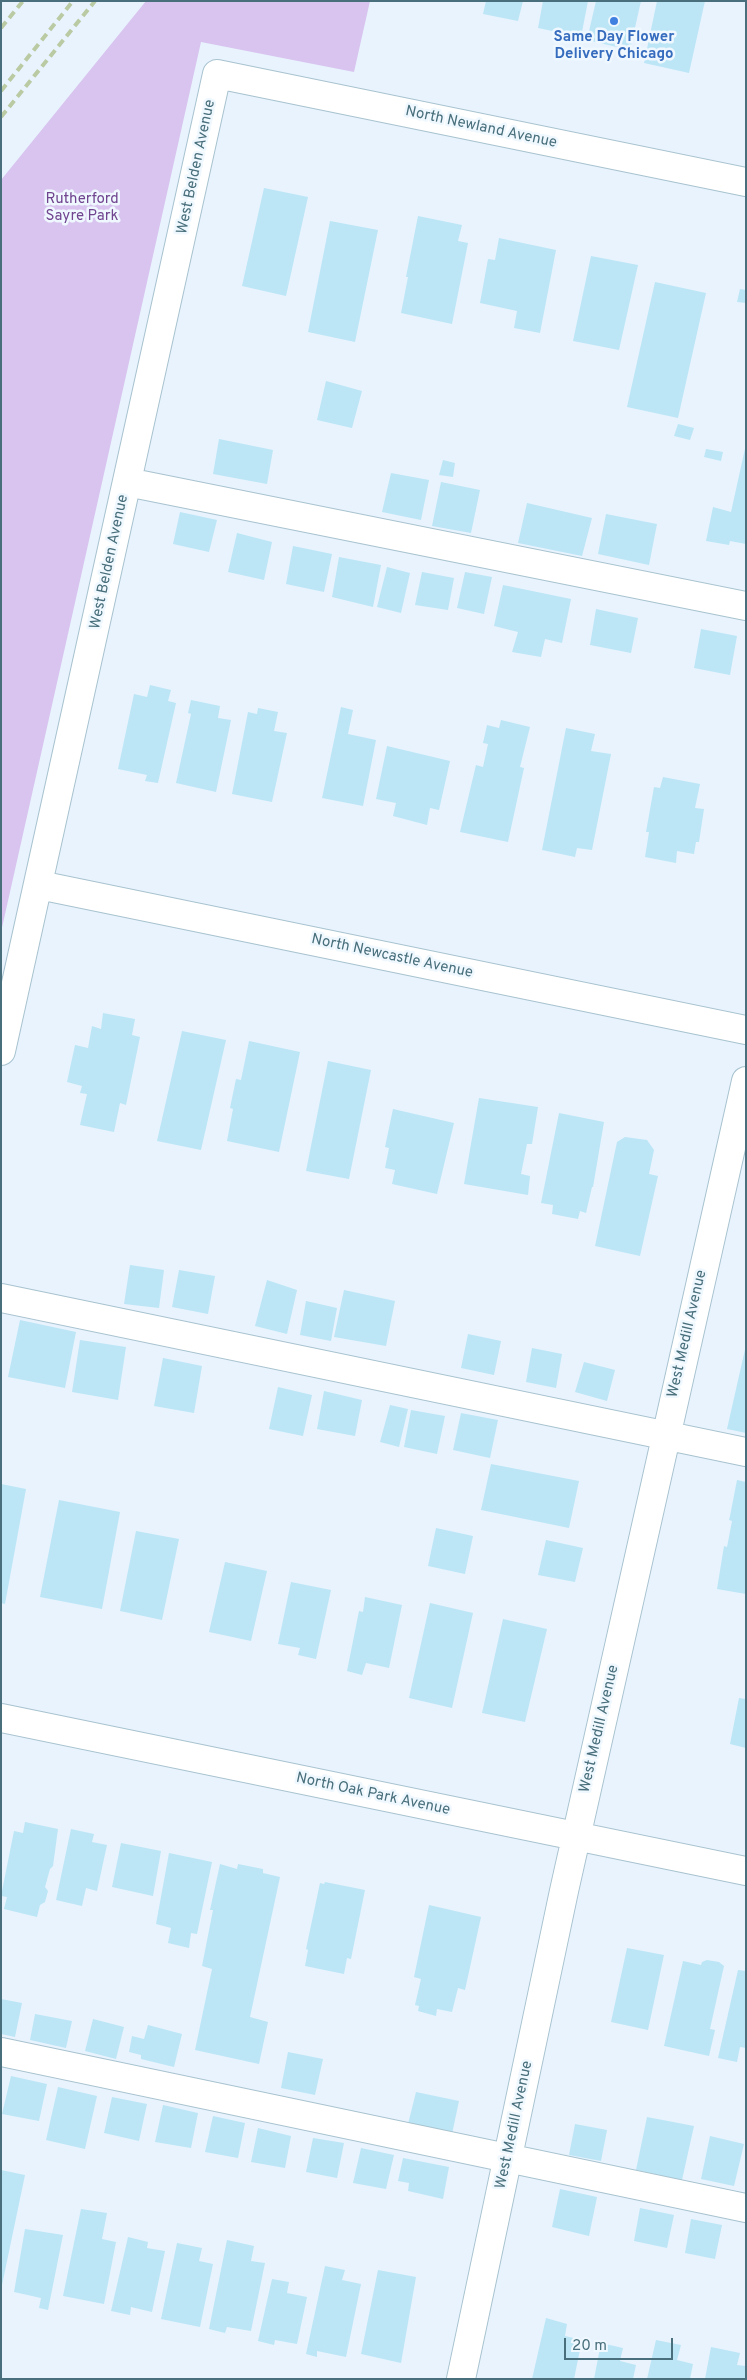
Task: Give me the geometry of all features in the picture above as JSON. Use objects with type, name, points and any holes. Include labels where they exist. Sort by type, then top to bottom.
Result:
[{"type":"street","name":"North Newland Avenue","points":[[217,74],[746,182]]},
{"type":"street","name":"West Belden Avenue","points":[[1,1051],[217,74]]},
{"type":"street","points":[[128,482],[746,606]]},
{"type":"street","name":"North Newcastle Avenue","points":[[39,885],[746,1030]]},
{"type":"street","name":"West Medill Avenue","points":[[461,2379],[576,1836],[746,1081]]},
{"type":"street","points":[[1,1298],[746,1452]]},
{"type":"street","name":"North Oak Park Avenue","points":[[1,1718],[746,1871]]},
{"type":"street","points":[[1,2052],[746,2208]]},
{"type":"green space","name":"Rutherford Sayre Park","points":[[146,1],[370,1],[354,72],[201,42],[1,932],[1,180]]},
{"type":"building","points":[[486,1],[523,1],[518,21],[483,14]]},
{"type":"building","points":[[543,1],[588,1],[581,37],[538,28]]},
{"type":"building","name":"Same Day Flower Delivery Chicago","points":[[596,1],[641,1],[630,50],[587,40]]},
{"type":"building","points":[[657,1],[705,1],[689,73],[644,63]]},
{"type":"building","points":[[264,188],[308,197],[286,296],[242,286]]},
{"type":"building","points":[[418,216],[462,225],[458,241],[468,243],[452,324],[401,313]]},
{"type":"building","points":[[330,221],[378,230],[355,342],[308,332]]},
{"type":"building","points":[[499,238],[556,250],[540,333],[514,328],[517,311],[480,303],[488,259],[495,260]]},
{"type":"building","points":[[591,256],[638,265],[619,350],[573,341]]},
{"type":"building","points":[[655,282],[706,293],[678,418],[627,407]]},
{"type":"building","points":[[740,289],[746,290],[746,303],[737,302]]},
{"type":"building","points":[[326,381],[362,391],[352,428],[317,420]]},
{"type":"building","points":[[678,424],[694,428],[690,440],[674,436]]},
{"type":"building","points":[[219,439],[273,450],[267,484],[213,474]]},
{"type":"building","points":[[746,444],[746,544],[730,541],[729,545],[706,541],[713,507],[731,512]]},
{"type":"building","points":[[706,449],[723,452],[721,461],[704,457]]},
{"type":"building","points":[[443,460],[455,463],[453,477],[439,475]]},
{"type":"building","points":[[391,473],[429,480],[421,520],[382,512]]},
{"type":"building","points":[[441,482],[480,490],[471,533],[432,526]]},
{"type":"building","points":[[527,503],[592,518],[582,556],[518,543]]},
{"type":"building","points":[[180,512],[217,520],[209,552],[173,544]]},
{"type":"building","points":[[606,514],[657,524],[649,565],[598,554]]},
{"type":"building","points":[[237,533],[272,542],[264,580],[228,572]]},
{"type":"building","points":[[293,546],[332,554],[324,592],[286,584]]},
{"type":"building","points":[[339,557],[381,565],[373,607],[332,597]]},
{"type":"building","points":[[387,567],[410,573],[401,613],[377,607]]},
{"type":"building","points":[[422,572],[454,578],[448,610],[415,605]]},
{"type":"building","points":[[465,572],[492,577],[484,614],[457,608]]},
{"type":"building","points":[[503,585],[571,599],[562,643],[545,639],[541,657],[512,652],[518,632],[494,626]]},
{"type":"building","points":[[596,609],[638,618],[631,653],[590,645]]},
{"type":"building","points":[[701,629],[737,636],[730,675],[694,668]]},
{"type":"building","points":[[150,685],[171,690],[168,701],[176,703],[158,783],[145,781],[147,775],[118,769],[134,694],[147,697]]},
{"type":"building","points":[[191,700],[220,706],[218,718],[231,720],[216,792],[176,783],[191,714],[188,713]]},
{"type":"building","points":[[341,707],[353,710],[348,734],[376,740],[363,806],[322,798]]},
{"type":"building","points":[[258,708],[278,712],[274,731],[287,733],[272,802],[232,794],[248,712],[257,714]]},
{"type":"building","points":[[501,720],[530,727],[520,767],[524,768],[508,842],[460,832],[476,765],[483,767],[488,744],[483,743],[487,725],[499,728]]},
{"type":"building","points":[[566,728],[595,734],[591,751],[611,754],[592,850],[577,848],[575,857],[542,850]]},
{"type":"building","points":[[387,746],[450,761],[439,810],[430,808],[427,825],[393,816],[396,803],[376,799]]},
{"type":"building","points":[[663,777],[700,784],[695,808],[704,809],[699,842],[696,842],[694,854],[677,851],[676,863],[645,857],[649,832],[646,832],[654,787],[660,788]]},
{"type":"building","points":[[103,1013],[135,1019],[132,1035],[140,1037],[126,1105],[120,1103],[114,1132],[80,1125],[87,1094],[80,1093],[82,1086],[67,1082],[75,1045],[88,1048],[92,1026],[101,1029]]},
{"type":"building","points":[[182,1031],[226,1040],[201,1150],[157,1141]]},
{"type":"building","points":[[249,1041],[300,1052],[279,1152],[227,1141],[233,1109],[230,1108],[236,1079],[241,1080]]},
{"type":"building","points":[[328,1061],[371,1070],[349,1179],[306,1171]]},
{"type":"building","points":[[479,1098],[538,1107],[532,1144],[527,1144],[521,1174],[530,1176],[528,1195],[464,1184]]},
{"type":"building","points":[[393,1109],[454,1123],[437,1194],[392,1184],[395,1170],[385,1168],[389,1148],[385,1147]]},
{"type":"building","points":[[559,1113],[604,1122],[593,1187],[586,1213],[580,1211],[578,1219],[552,1214],[553,1205],[541,1203]]},
{"type":"building","points":[[625,1137],[647,1140],[654,1150],[649,1174],[658,1176],[640,1256],[595,1246],[617,1142]]},
{"type":"building","points":[[130,1265],[164,1270],[159,1308],[124,1304]]},
{"type":"building","points":[[179,1270],[215,1276],[208,1314],[172,1307]]},
{"type":"building","points":[[267,1280],[297,1290],[287,1334],[255,1326]]},
{"type":"building","points":[[344,1290],[395,1301],[386,1346],[334,1337]]},
{"type":"building","points":[[306,1301],[337,1308],[331,1341],[300,1335]]},
{"type":"building","points":[[20,1320],[76,1332],[65,1388],[8,1377]]},
{"type":"building","points":[[468,1334],[501,1341],[494,1375],[461,1368]]},
{"type":"building","points":[[80,1340],[126,1347],[118,1400],[72,1392]]},
{"type":"building","points":[[746,1345],[746,1433],[727,1429]]},
{"type":"building","points":[[532,1348],[562,1354],[556,1388],[526,1382]]},
{"type":"building","points":[[163,1358],[202,1366],[194,1413],[154,1406]]},
{"type":"building","points":[[584,1362],[615,1370],[607,1401],[575,1392]]},
{"type":"building","points":[[278,1387],[312,1395],[303,1436],[269,1429]]},
{"type":"building","points":[[324,1391],[362,1400],[355,1436],[317,1429]]},
{"type":"building","points":[[390,1405],[408,1409],[399,1447],[380,1442]]},
{"type":"building","points":[[411,1410],[445,1416],[437,1454],[404,1447]]},
{"type":"building","points":[[461,1413],[498,1420],[490,1458],[453,1450]]},
{"type":"building","points":[[491,1464],[579,1481],[569,1528],[481,1510]]},
{"type":"building","points":[[737,1480],[746,1482],[746,1594],[717,1589],[724,1546],[727,1547],[732,1521],[729,1520]]},
{"type":"building","points":[[1,1484],[26,1489],[5,1604],[1,1603]]},
{"type":"building","points":[[59,1500],[120,1512],[102,1609],[40,1597]]},
{"type":"building","points":[[436,1528],[473,1536],[465,1574],[428,1566]]},
{"type":"building","points":[[136,1531],[179,1539],[162,1620],[120,1611]]},
{"type":"building","points":[[546,1540],[583,1548],[575,1582],[538,1575]]},
{"type":"building","points":[[225,1562],[267,1571],[251,1641],[209,1632]]},
{"type":"building","points":[[291,1582],[331,1590],[316,1659],[298,1655],[300,1648],[278,1644]]},
{"type":"building","points":[[365,1597],[402,1605],[389,1668],[366,1663],[362,1675],[347,1671],[359,1611],[363,1612]]},
{"type":"building","points":[[430,1603],[473,1613],[452,1708],[409,1698]]},
{"type":"building","points":[[503,1619],[547,1629],[525,1722],[482,1713]]},
{"type":"building","points":[[739,1698],[746,1699],[746,1748],[730,1744]]},
{"type":"building","points":[[25,1822],[58,1829],[53,1866],[50,1869],[45,1887],[48,1891],[45,1902],[40,1905],[37,1917],[4,1909],[7,1897],[1,1896],[14,1831],[23,1833]]},
{"type":"building","points":[[71,1829],[94,1834],[92,1842],[107,1845],[97,1891],[86,1888],[82,1906],[56,1900]]},
{"type":"building","points":[[121,1843],[161,1851],[153,1896],[112,1887]]},
{"type":"building","points":[[169,1853],[212,1862],[197,1934],[191,1933],[189,1948],[168,1943],[171,1928],[156,1924]]},
{"type":"building","points":[[220,1864],[237,1869],[238,1864],[263,1869],[263,1873],[280,1877],[250,2017],[268,2022],[259,2064],[195,2050],[212,1969],[202,1966],[213,1910],[210,1910]]},
{"type":"building","points":[[325,1882],[365,1890],[351,1959],[347,1958],[344,1974],[305,1966],[308,1950],[306,1949],[320,1883],[324,1884]]},
{"type":"building","points":[[429,1905],[481,1917],[465,1990],[458,1988],[452,2012],[437,2009],[436,2016],[418,2011],[419,2006],[415,2005],[421,1979],[414,1977]]},
{"type":"building","points":[[627,1948],[664,1955],[648,2030],[611,2022]]},
{"type":"building","points":[[707,1960],[719,1962],[724,1966],[710,2029],[715,2030],[709,2056],[664,2046],[683,1961],[701,1965],[702,1962]]},
{"type":"building","points":[[738,1970],[746,1971],[746,2048],[740,2047],[737,2062],[718,2058]]},
{"type":"building","points":[[1,1999],[22,2003],[15,2037],[1,2034]]},
{"type":"building","points":[[35,2014],[72,2021],[66,2048],[30,2040]]},
{"type":"building","points":[[93,2019],[124,2027],[116,2059],[85,2051]]},
{"type":"building","points":[[148,2025],[182,2034],[174,2067],[141,2059],[141,2055],[129,2052],[132,2036],[144,2039]]},
{"type":"building","points":[[288,2052],[323,2059],[315,2095],[281,2088]]},
{"type":"building","points":[[11,2076],[47,2084],[39,2121],[2,2114]]},
{"type":"building","points":[[58,2087],[97,2096],[85,2149],[46,2140]]},
{"type":"building","points":[[416,2092],[459,2101],[452,2134],[408,2124]]},
{"type":"building","points":[[112,2097],[147,2104],[139,2141],[104,2133]]},
{"type":"building","points":[[163,2105],[198,2113],[191,2148],[155,2142]]},
{"type":"building","points":[[213,2116],[245,2123],[238,2158],[205,2152]]},
{"type":"building","points":[[647,2117],[694,2126],[682,2180],[636,2170]]},
{"type":"building","points":[[575,2124],[607,2130],[601,2161],[569,2155]]},
{"type":"building","points":[[258,2128],[291,2136],[285,2168],[251,2162]]},
{"type":"building","points":[[710,2136],[744,2144],[734,2186],[701,2179]]},
{"type":"building","points":[[313,2138],[344,2143],[337,2178],[306,2172]]},
{"type":"building","points":[[361,2148],[394,2155],[386,2189],[353,2183]]},
{"type":"building","points":[[403,2158],[449,2167],[443,2199],[408,2191],[409,2183],[398,2181]]},
{"type":"building","points":[[1,2170],[25,2175],[2,2285],[1,2285]]},
{"type":"building","points":[[560,2189],[597,2197],[589,2236],[552,2227]]},
{"type":"building","points":[[640,2208],[674,2215],[667,2248],[634,2241]]},
{"type":"building","points":[[81,2209],[107,2213],[102,2239],[116,2242],[104,2304],[63,2296]]},
{"type":"building","points":[[691,2219],[722,2225],[715,2259],[685,2253]]},
{"type":"building","points":[[25,2229],[63,2235],[48,2310],[39,2308],[41,2298],[14,2292]]},
{"type":"building","points":[[128,2237],[148,2242],[147,2248],[165,2251],[152,2312],[131,2307],[130,2315],[111,2311]]},
{"type":"building","points":[[227,2240],[254,2246],[251,2261],[265,2263],[251,2331],[227,2327],[225,2333],[209,2329]]},
{"type":"building","points":[[177,2243],[202,2248],[199,2261],[213,2264],[200,2327],[161,2319]]},
{"type":"building","points":[[325,2266],[345,2270],[342,2280],[361,2284],[346,2357],[317,2351],[317,2357],[306,2354]]},
{"type":"building","points":[[378,2270],[416,2277],[401,2363],[361,2354]]},
{"type":"building","points":[[272,2279],[289,2282],[287,2293],[307,2297],[297,2344],[275,2340],[274,2345],[258,2341]]},
{"type":"building","points":[[546,2318],[567,2324],[565,2336],[582,2340],[574,2379],[532,2379]]},
{"type":"building","points":[[656,2340],[681,2345],[677,2360],[693,2364],[690,2379],[647,2379]]},
{"type":"building","points":[[601,2343],[623,2348],[620,2361],[636,2365],[633,2379],[594,2379]]},
{"type":"building","points":[[711,2347],[740,2353],[737,2365],[746,2366],[746,2379],[705,2379]]},
{"type":"railway","points":[[1,28],[23,1]]},
{"type":"railway","points":[[1,91],[73,1]]},
{"type":"railway","points":[[1,117],[95,1]]},
{"type":"place","name":"Same Day Flower Delivery Chicago","points":[[614,21]]}]
